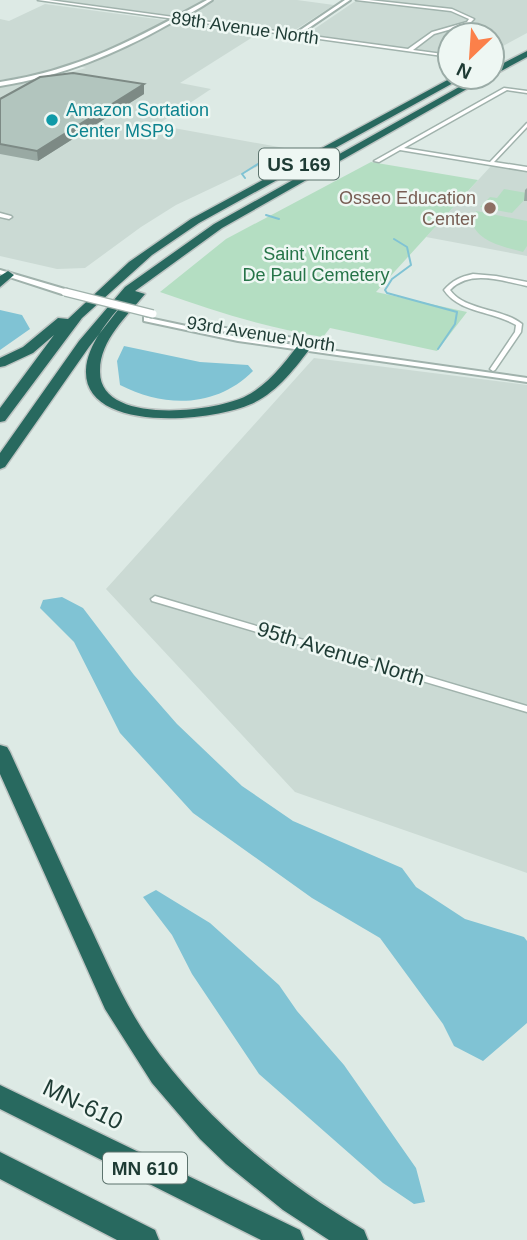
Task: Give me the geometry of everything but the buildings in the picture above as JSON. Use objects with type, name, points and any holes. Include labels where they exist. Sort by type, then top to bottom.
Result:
[{"type":"highway","points":[[506,66],[527,56]]},
{"type":"highway","name":"US 169","points":[[0,418],[71,324],[107,286],[152,250],[195,221],[436,90]]},
{"type":"highway","name":"US 169","points":[[0,464],[114,305],[186,247],[218,226],[460,91]]},
{"type":"highway","points":[[186,247],[134,298],[98,348],[93,379],[97,389],[116,404],[146,413],[172,416],[221,411],[255,397],[306,345]]},
{"type":"highway","points":[[0,363],[29,349],[81,304],[107,286]]},
{"type":"highway","points":[[0,410],[24,385]]},
{"type":"highway","points":[[0,474],[32,419]]},
{"type":"highway","points":[[0,752],[118,1010],[158,1072],[204,1125],[240,1159],[296,1203],[354,1240]]},
{"type":"highway","name":"MN-610","points":[[0,1096],[290,1240]]},
{"type":"highway","name":"MN 610","points":[[0,1165],[145,1240]]},
{"type":"street","name":"89th Avenue North","points":[[40,0],[436,54]]},
{"type":"street","points":[[116,49],[200,0]]},
{"type":"street","points":[[0,84],[67,71],[210,0]]},
{"type":"street","points":[[295,35],[348,0]]},
{"type":"street","points":[[358,0],[452,10],[472,19],[468,23],[433,33],[408,51]]},
{"type":"street","points":[[377,161],[506,89],[527,92]]},
{"type":"street","points":[[491,163],[527,124]]},
{"type":"street","points":[[400,148],[527,169]]},
{"type":"street","points":[[0,215],[9,217]]},
{"type":"street","points":[[493,369],[519,332],[519,324],[502,314],[455,300],[447,289],[456,280],[469,276],[527,284]]},
{"type":"street","name":"93rd Avenue North","points":[[3,278],[217,335],[493,369],[527,378]]},
{"type":"street","name":"93rd Avenue North","points":[[306,345],[527,378]]},
{"type":"street","name":"95th Avenue North","points":[[155,599],[527,709]]},
{"type":"shaded area","points":[[58,0],[297,0],[334,5],[292,32]]},
{"type":"shaded area","points":[[357,0],[527,0],[527,33],[506,44],[506,21],[436,21],[436,52],[307,34]]},
{"type":"shaded area","points":[[45,4],[259,33],[180,83],[211,89],[157,125],[301,151],[265,163],[176,205],[85,268],[57,269],[0,256],[0,87],[38,81],[86,68],[75,65],[56,71],[0,80],[0,19],[9,21]]},
{"type":"shaded area","name":"Osseo Education Center","points":[[491,166],[527,172],[527,256],[426,237]]},
{"type":"shaded area","points":[[314,358],[527,385],[527,873],[295,792],[106,589]]},
{"type":"green space","name":"Saint Vincent De Paul Cemetery","points":[[371,162],[478,180],[376,292],[467,312],[437,351],[330,328],[323,337],[281,329],[160,292],[226,239]]},
{"type":"green space","points":[[504,189],[527,193],[527,197],[512,213],[480,207],[490,197],[497,198]]},
{"type":"green space","points":[[476,211],[527,221],[527,246],[523,252],[493,243],[480,235],[472,223]]},
{"type":"water","points":[[0,310],[22,315],[30,329],[0,350]]},
{"type":"water","points":[[124,346],[200,362],[248,365],[253,371],[239,383],[207,398],[155,398],[120,385],[117,361]]},
{"type":"water","points":[[62,597],[83,608],[134,675],[177,724],[242,786],[293,821],[402,868],[416,887],[465,919],[524,937],[527,941],[527,1023],[483,1061],[454,1046],[443,1024],[380,938],[312,898],[193,813],[120,733],[74,642],[40,608],[43,600]]},
{"type":"water","points":[[156,890],[210,923],[279,985],[297,1011],[344,1065],[416,1168],[425,1202],[414,1204],[383,1183],[259,1074],[192,974],[172,935],[143,897]]},
{"type":"waterway","points":[[245,178],[242,174],[269,157]]},
{"type":"waterway","points":[[266,215],[279,219]]},
{"type":"waterway","points":[[394,239],[407,247],[411,265],[392,279],[385,290],[387,293],[457,312],[455,324],[438,349]]},
{"type":"place","name":"Amazon Sortation Center MSP9","points":[[52,120]]},
{"type":"place","name":"Osseo Education Center","points":[[490,208]]}]
